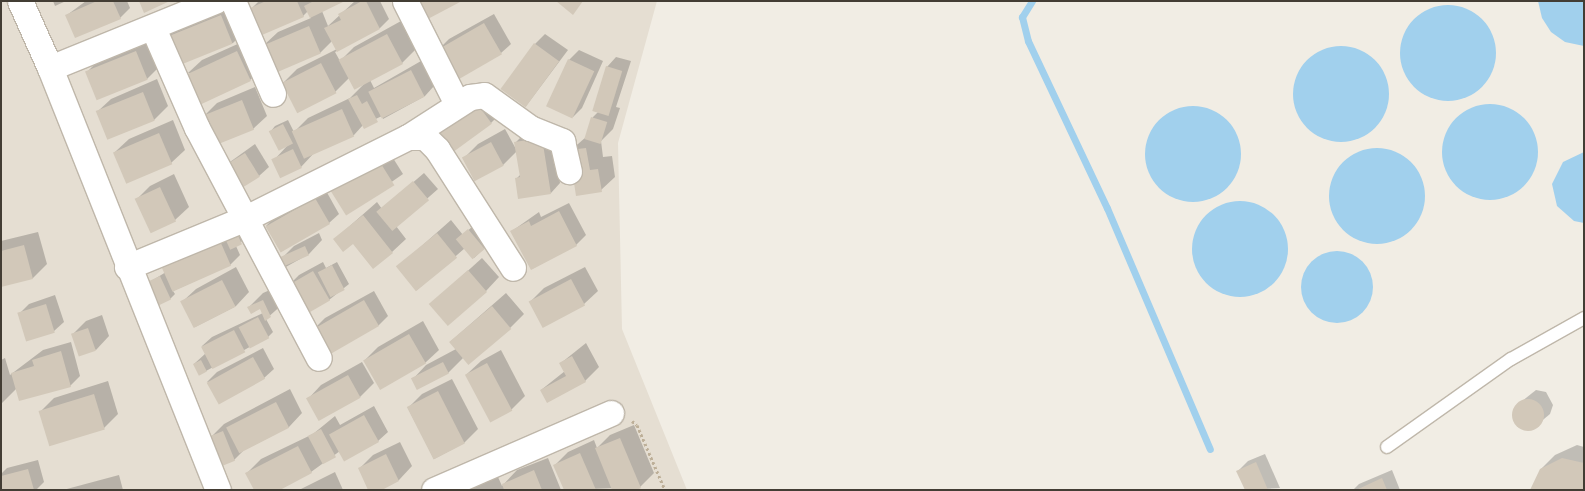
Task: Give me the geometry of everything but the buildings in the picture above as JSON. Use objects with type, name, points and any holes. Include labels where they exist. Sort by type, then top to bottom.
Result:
[{"type":"street","points":[[20,1],[50,68],[127,267],[218,490]]},
{"type":"street","points":[[50,68],[153,28],[215,1]]},
{"type":"street","points":[[233,1],[273,94]]},
{"type":"street","points":[[405,1],[458,104]]},
{"type":"street","points":[[153,28],[197,128],[318,358]]},
{"type":"street","points":[[127,267],[246,218],[408,137],[470,97],[490,97],[530,128],[562,141],[569,171]]},
{"type":"street","points":[[408,137],[426,138],[432,143],[513,268]]},
{"type":"street","points":[[440,489],[611,413]]},
{"type":"lane","points":[[1387,447],[1511,360],[1584,318]]},
{"type":"path","points":[[611,413],[626,416],[637,425],[664,490]]},
{"type":"shaded area","points":[[1,1],[657,1],[618,143],[622,329],[687,490],[1,490]]},
{"type":"water","points":[[1538,1],[1584,1],[1584,46],[1565,42],[1551,32],[1542,18]]},
{"type":"water","points":[[1439,5],[1457,5],[1475,13],[1488,26],[1496,44],[1493,72],[1475,93],[1457,101],[1439,101],[1421,93],[1408,80],[1400,62],[1400,44],[1408,26],[1421,13]]},
{"type":"water","points":[[1332,46],[1350,46],[1368,54],[1381,67],[1389,85],[1386,113],[1368,134],[1350,142],[1332,142],[1314,134],[1301,121],[1293,103],[1293,85],[1301,67],[1314,54]]},
{"type":"water","points":[[1481,104],[1499,104],[1517,112],[1530,125],[1538,143],[1535,171],[1517,192],[1499,200],[1481,200],[1463,192],[1450,179],[1442,161],[1442,143],[1450,125],[1463,112]]},
{"type":"water","points":[[1193,106],[1212,109],[1227,120],[1238,135],[1241,154],[1238,173],[1227,188],[1212,199],[1193,202],[1174,199],[1159,188],[1148,173],[1145,154],[1148,135],[1159,120],[1174,109]]},
{"type":"water","points":[[1368,148],[1386,148],[1404,156],[1417,169],[1425,187],[1422,215],[1404,236],[1386,244],[1368,244],[1350,236],[1337,223],[1329,205],[1329,187],[1337,169],[1350,156]]},
{"type":"water","points":[[1584,152],[1584,223],[1574,221],[1557,206],[1552,184],[1563,162]]},
{"type":"water","points":[[1240,201],[1259,204],[1274,215],[1285,230],[1288,249],[1285,268],[1274,283],[1259,294],[1240,297],[1221,294],[1206,283],[1195,268],[1192,249],[1195,230],[1206,215],[1221,204]]},
{"type":"water","points":[[1337,251],[1357,257],[1367,267],[1373,287],[1367,307],[1357,317],[1337,323],[1317,317],[1307,307],[1301,287],[1307,267],[1317,257]]},
{"type":"waterway","points":[[1032,1],[1022,17],[1028,41],[1107,208],[1210,449]]}]
